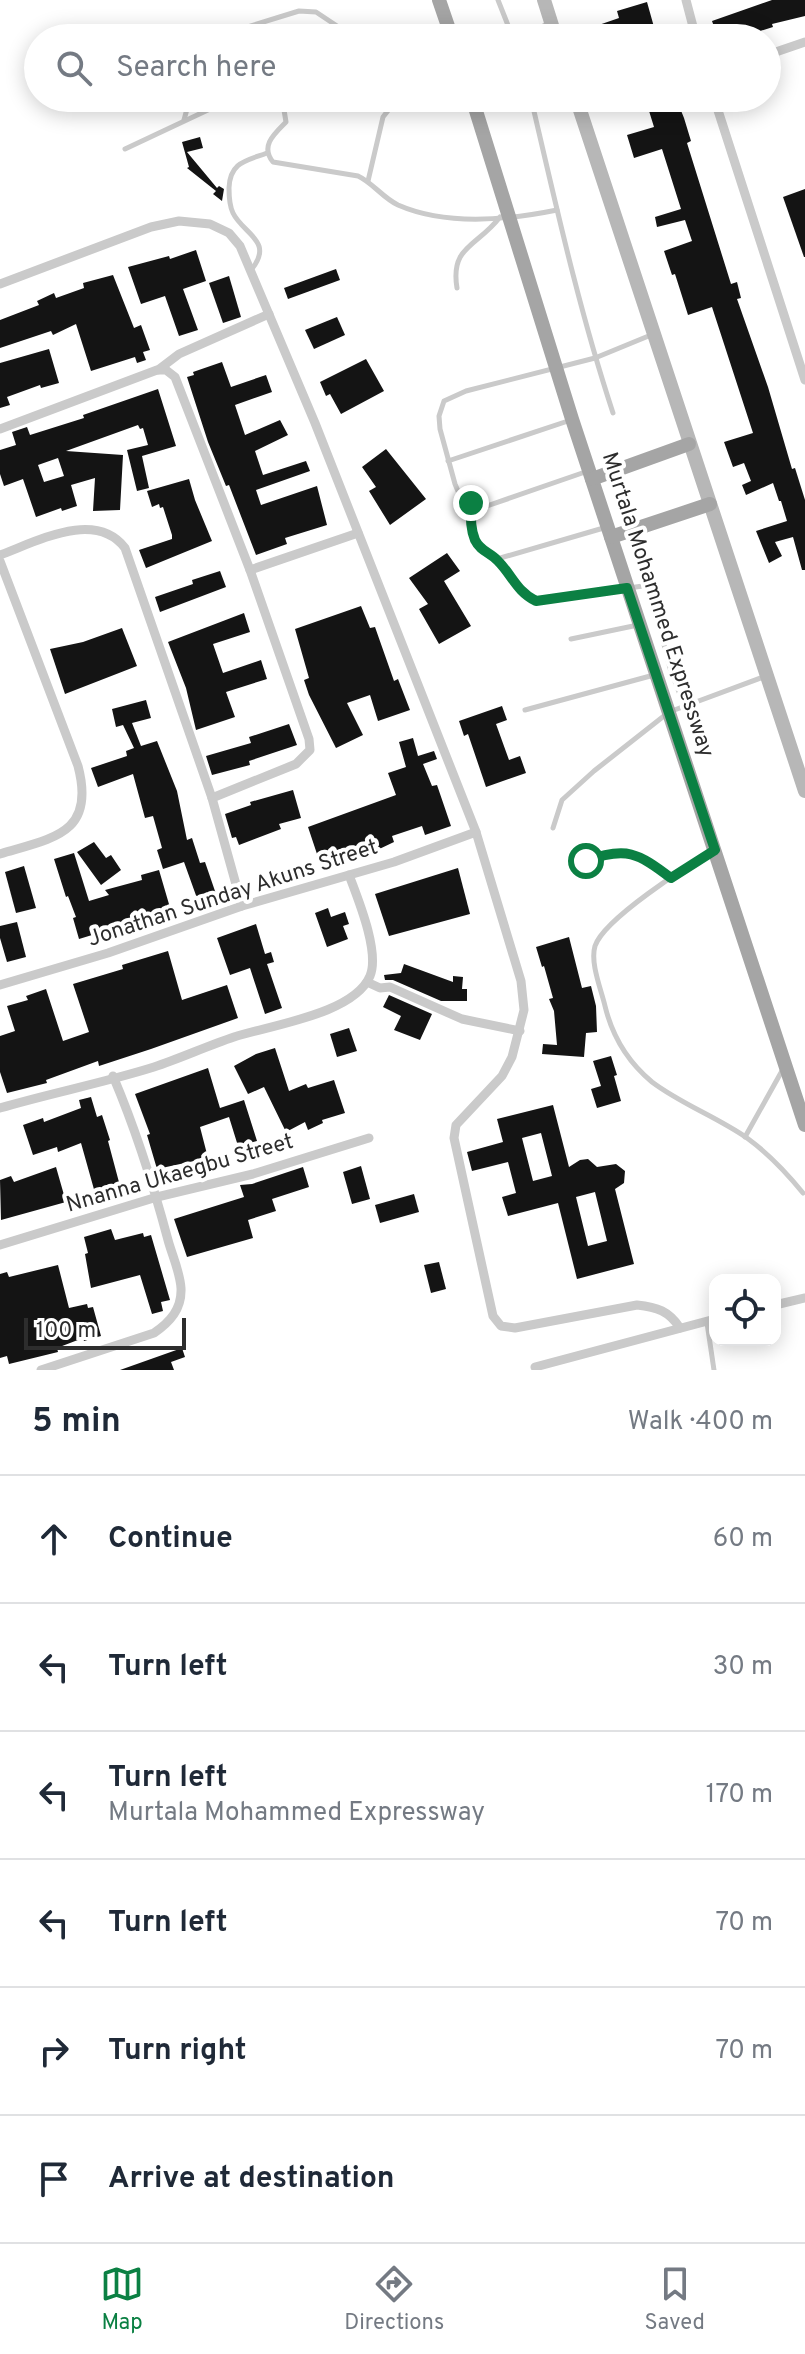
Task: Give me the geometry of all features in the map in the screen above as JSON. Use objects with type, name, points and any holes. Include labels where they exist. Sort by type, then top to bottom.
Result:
[{"type":"main road","points":[[439,0],[447,24]]},
{"type":"main road","points":[[544,0],[548,24]]},
{"type":"main road","name":"Murtala Mohammed Expressway","points":[[476,112],[505,216],[805,1125]]},
{"type":"main road","points":[[581,112],[805,791]]},
{"type":"main road","points":[[591,475],[689,444]]},
{"type":"main road","points":[[609,532],[710,504]]},
{"type":"street","points":[[686,0],[692,24]]},
{"type":"street","points":[[781,50],[805,42]]},
{"type":"street","points":[[719,112],[805,380]]},
{"type":"street","points":[[0,284],[151,227],[179,221],[210,224],[229,233],[240,246],[476,832],[521,981],[524,1010],[512,1057],[502,1076],[456,1125],[454,1138],[493,1316],[501,1326],[515,1328],[637,1305],[655,1307],[672,1316],[680,1328]]},
{"type":"street","points":[[0,429],[157,370],[179,354],[269,314]]},
{"type":"street","points":[[157,370],[166,370],[175,377],[250,570],[309,739],[310,750],[296,764],[212,798]]},
{"type":"street","points":[[0,555],[71,530],[107,533],[117,537],[125,548],[212,798],[242,906]]},
{"type":"street","points":[[250,570],[358,533]]},
{"type":"street","points":[[0,561],[78,766],[83,787],[76,821],[67,831],[55,838],[0,854]]},
{"type":"street","name":"Jonathan Sunday Akuns Street","points":[[0,985],[108,953],[242,906],[349,875],[476,832]]},
{"type":"street","points":[[0,1108],[153,1067],[235,1037],[305,1018],[363,989],[372,973],[371,947],[349,875]]},
{"type":"street","points":[[367,982],[380,988],[390,987],[462,1019],[520,1031]]},
{"type":"street","points":[[41,1370],[154,1333],[170,1322],[178,1307],[181,1288],[157,1197],[141,1143],[113,1076]]},
{"type":"street","name":"Nnanna Ukaegbu Street","points":[[0,1245],[369,1138]]},
{"type":"street","points":[[781,1304],[805,1298]]},
{"type":"street","points":[[535,1367],[709,1321]]},
{"type":"lane","points":[[498,0],[508,24]]},
{"type":"lane","points":[[257,24],[299,11],[316,12],[334,24]]},
{"type":"lane","points":[[183,121],[186,112]]},
{"type":"lane","points":[[125,149],[203,112]]},
{"type":"lane","points":[[284,112],[286,122],[274,132],[268,143],[267,153],[273,162],[358,176],[396,204],[430,215],[457,218],[557,210]]},
{"type":"lane","points":[[368,181],[383,117],[387,112]]},
{"type":"lane","points":[[534,112],[595,358],[613,413]]},
{"type":"lane","points":[[251,270],[259,261],[260,252],[257,241],[232,211],[230,175],[238,164],[267,153]]},
{"type":"lane","points":[[457,288],[456,259],[505,216]]},
{"type":"lane","points":[[591,475],[484,507],[471,503],[460,496],[448,461],[439,416],[444,401],[466,391],[595,358],[653,334]]},
{"type":"lane","points":[[448,461],[572,419]]},
{"type":"lane","points":[[471,503],[474,539],[482,552],[497,559],[523,595],[536,601],[650,585]]},
{"type":"lane","points":[[497,559],[609,532]]},
{"type":"lane","points":[[643,563],[670,668],[684,705]]},
{"type":"lane","points":[[571,639],[639,625]]},
{"type":"lane","points":[[525,710],[655,674]]},
{"type":"lane","points":[[553,828],[562,800],[669,712],[768,675]]},
{"type":"lane","points":[[715,850],[637,903],[602,934],[595,947],[595,961],[611,1032],[652,1082],[745,1137],[779,1164],[803,1193]]},
{"type":"lane","points":[[586,861],[607,853],[629,851],[671,878]]},
{"type":"lane","points":[[745,1137],[786,1065]]},
{"type":"lane","points":[[713,1346],[714,1370]]},
{"type":"building","points":[[772,0],[805,0],[805,16],[772,24],[713,24],[712,21]]},
{"type":"building","points":[[647,2],[653,24],[602,24],[619,18],[617,11]]},
{"type":"building","points":[[649,112],[682,112],[691,141],[687,143],[731,284],[737,282],[741,298],[737,299],[805,500],[805,570],[802,570],[793,537],[775,542],[782,556],[769,563],[756,531],[787,521],[781,501],[773,483],[746,495],[742,485],[751,481],[744,463],[733,467],[724,442],[753,433],[712,307],[688,315],[664,251],[692,241],[685,220],[657,227],[655,217],[681,209],[662,149],[634,158],[627,135],[654,127]]},
{"type":"building","points":[[200,137],[203,148],[187,152],[217,188],[224,189],[222,201],[213,194],[216,191],[187,168],[182,142]]},
{"type":"building","points":[[805,189],[805,257],[804,257],[783,197]]},
{"type":"building","points":[[196,250],[206,281],[183,289],[198,330],[179,336],[165,296],[141,304],[128,267],[169,256],[170,259]]},
{"type":"building","points":[[336,269],[340,280],[288,299],[284,288]]},
{"type":"building","points":[[113,275],[134,328],[141,325],[150,350],[143,352],[146,360],[137,363],[135,357],[91,371],[76,324],[53,335],[51,331],[0,348],[0,320],[39,305],[37,301],[54,293],[56,298],[84,288],[83,283]]},
{"type":"building","points":[[229,276],[241,317],[223,323],[209,283]]},
{"type":"building","points":[[337,317],[345,335],[314,349],[305,330]]},
{"type":"building","points":[[49,349],[59,383],[41,388],[40,385],[7,397],[10,405],[0,408],[0,363]]},
{"type":"building","points":[[366,359],[384,391],[341,414],[330,394],[326,396],[320,382]]},
{"type":"building","points":[[222,362],[231,387],[266,375],[272,392],[235,405],[245,435],[280,420],[288,435],[255,451],[263,475],[306,461],[310,471],[256,490],[261,505],[317,486],[327,525],[285,538],[287,544],[256,555],[229,485],[226,486],[208,442],[187,377]]},
{"type":"building","points":[[158,389],[176,446],[142,456],[149,488],[137,491],[127,450],[148,445],[143,428],[140,429],[138,425],[66,451],[123,455],[120,510],[93,511],[95,478],[71,485],[77,506],[36,517],[23,479],[4,486],[0,474],[0,450],[16,445],[12,432],[27,427],[30,435],[84,418],[83,415]],"holes":[[[58,458],[64,476],[44,482],[38,465]]]},
{"type":"building","points":[[386,449],[426,499],[390,525],[369,491],[376,487],[362,467]]},
{"type":"building","points":[[189,479],[212,541],[146,568],[139,550],[172,539],[163,507],[160,508],[159,504],[152,507],[147,491]]},
{"type":"building","points":[[447,553],[460,571],[444,581],[471,626],[439,644],[419,609],[428,604],[409,578]]},
{"type":"building","points":[[220,571],[226,587],[160,612],[155,597]]},
{"type":"building","points":[[361,606],[370,628],[375,627],[394,681],[398,679],[410,710],[378,721],[370,695],[347,703],[363,735],[336,748],[309,695],[304,680],[309,678],[295,629]]},
{"type":"building","points":[[244,613],[250,632],[213,644],[223,673],[261,660],[267,679],[226,692],[235,717],[196,730],[186,688],[168,642]]},
{"type":"building","points":[[122,628],[137,666],[65,694],[50,649],[83,642]]},
{"type":"building","points":[[146,700],[151,718],[132,723],[141,746],[157,741],[177,791],[187,840],[192,838],[200,863],[205,862],[216,894],[198,901],[184,862],[163,869],[157,850],[162,848],[153,816],[145,818],[133,774],[98,787],[91,768],[127,756],[126,751],[134,748],[123,725],[116,727],[112,709]]},
{"type":"building","points":[[502,706],[507,720],[496,724],[509,760],[520,756],[526,773],[486,787],[468,734],[464,736],[459,721]]},
{"type":"building","points":[[289,724],[297,745],[249,761],[250,765],[212,775],[206,756],[251,743],[249,737]]},
{"type":"building","points":[[413,738],[418,756],[434,751],[437,759],[423,764],[432,786],[437,785],[451,826],[425,835],[422,826],[392,836],[394,842],[374,854],[321,866],[308,827],[396,795],[388,773],[406,767],[399,742]]},
{"type":"building","points":[[293,790],[301,818],[279,824],[281,829],[239,845],[236,837],[232,838],[225,814],[251,805],[250,802]]},
{"type":"building","points":[[94,842],[106,858],[111,855],[121,870],[101,885],[77,852]]},
{"type":"building","points":[[74,853],[89,901],[109,895],[105,890],[142,880],[141,875],[159,870],[171,911],[79,939],[73,918],[76,917],[54,859]]},
{"type":"building","points":[[24,866],[36,908],[16,913],[5,872]]},
{"type":"building","points":[[458,868],[470,914],[389,936],[375,894]]},
{"type":"building","points":[[328,908],[331,917],[345,912],[349,924],[343,926],[348,939],[327,947],[315,913]]},
{"type":"building","points":[[17,922],[26,957],[7,962],[0,926]]},
{"type":"building","points":[[256,924],[265,954],[271,952],[274,962],[267,964],[282,1008],[265,1014],[250,968],[230,975],[217,938]]},
{"type":"building","points":[[569,937],[582,988],[591,986],[596,1006],[597,1032],[586,1033],[584,1057],[542,1054],[543,1044],[557,1045],[554,1011],[549,999],[553,998],[536,947]]},
{"type":"building","points":[[168,951],[182,1000],[227,985],[238,1018],[99,1066],[98,1061],[46,1080],[47,1083],[7,1093],[0,1072],[0,1036],[15,1031],[7,1006],[28,1000],[26,996],[46,989],[63,1041],[89,1032],[73,984]]},
{"type":"building","points":[[404,964],[453,982],[453,976],[463,977],[462,989],[467,989],[467,1001],[441,1001],[393,980],[385,980],[384,975],[401,973]]},
{"type":"building","points":[[389,995],[432,1014],[420,1040],[394,1030],[401,1016],[383,1007]]},
{"type":"building","points":[[349,1028],[357,1051],[337,1057],[330,1034]]},
{"type":"building","points":[[275,1048],[289,1091],[306,1084],[308,1088],[334,1080],[345,1113],[322,1120],[323,1123],[308,1130],[305,1122],[286,1132],[264,1087],[248,1094],[234,1066]]},
{"type":"building","points":[[611,1056],[621,1101],[597,1108],[591,1089],[601,1086],[593,1061]]},
{"type":"building","points":[[208,1068],[220,1108],[244,1100],[257,1141],[238,1146],[229,1117],[200,1127],[208,1158],[157,1169],[147,1135],[150,1134],[135,1094]]},
{"type":"building","points":[[91,1097],[97,1117],[102,1115],[120,1186],[95,1193],[81,1143],[58,1152],[57,1147],[33,1155],[23,1125],[43,1118],[44,1122],[81,1108],[79,1100]]},
{"type":"building","points":[[553,1105],[569,1167],[588,1159],[597,1167],[616,1164],[625,1171],[624,1183],[615,1189],[634,1264],[577,1279],[558,1203],[508,1216],[502,1197],[516,1193],[508,1162],[472,1171],[467,1152],[503,1142],[497,1119]],"holes":[[[541,1133],[552,1176],[533,1181],[522,1138]],[[595,1192],[607,1241],[588,1246],[576,1197]]]},
{"type":"building","points":[[361,1166],[370,1199],[352,1204],[343,1172]]},
{"type":"building","points":[[56,1167],[66,1202],[1,1220],[0,1180],[11,1176],[14,1182]]},
{"type":"building","points":[[303,1167],[309,1187],[272,1199],[276,1211],[248,1220],[253,1238],[187,1257],[174,1219],[244,1197],[240,1185]]},
{"type":"building","points":[[414,1194],[419,1212],[380,1223],[375,1205]]},
{"type":"building","points":[[111,1229],[115,1240],[143,1233],[144,1237],[151,1235],[170,1300],[161,1302],[163,1311],[152,1314],[140,1275],[91,1288],[84,1237]]},
{"type":"building","points":[[439,1262],[446,1289],[431,1293],[424,1265]]},
{"type":"building","points":[[58,1265],[69,1308],[87,1304],[88,1308],[93,1307],[101,1336],[84,1341],[83,1338],[57,1348],[58,1352],[9,1364],[7,1356],[0,1358],[0,1274],[7,1272],[9,1277]]},
{"type":"building","points":[[182,1348],[185,1357],[171,1362],[174,1370],[120,1370]]},
{"type":"route","points":[[471,503],[474,539],[482,552],[497,559],[523,595],[536,601],[627,588],[715,850],[671,878],[629,851],[607,853],[586,861]]}]
